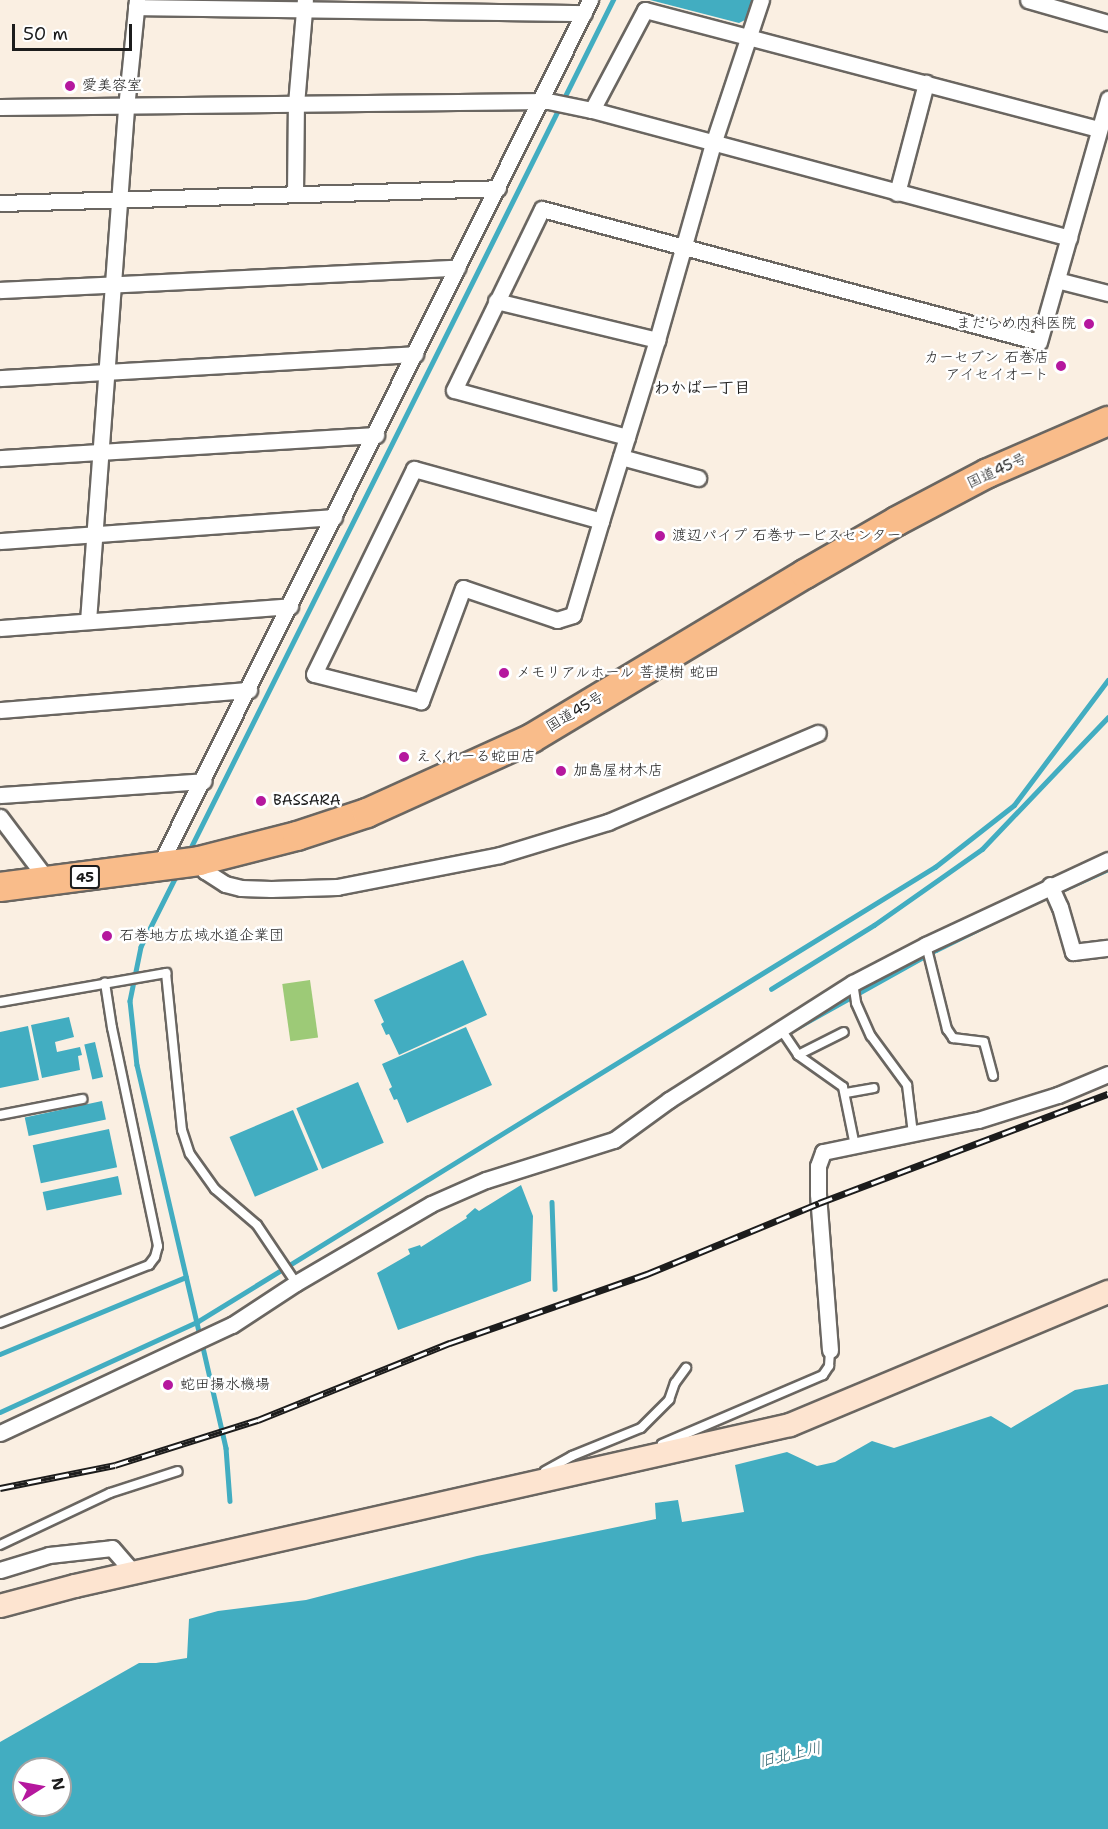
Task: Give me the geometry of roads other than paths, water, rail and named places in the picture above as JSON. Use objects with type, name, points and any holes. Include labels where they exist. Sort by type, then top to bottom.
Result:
[{"type":"highway","name":"国道45号","points":[[0,887],[180,865],[297,836],[367,813],[532,738],[897,521],[988,473],[1108,421]]},
{"type":"street","points":[[601,521],[414,469],[314,674],[421,700],[463,588],[557,620],[573,615],[657,340],[713,144],[761,0]]},
{"type":"street","points":[[1028,0],[1108,23]]},
{"type":"street","points":[[88,621],[126,108],[136,4],[587,7],[544,101],[457,268],[204,781],[180,865],[205,872],[225,884],[241,888],[337,887],[500,855],[608,822],[718,778],[818,734]]},
{"type":"street","points":[[295,194],[296,104],[305,4]]},
{"type":"street","points":[[592,111],[645,10],[1099,129]]},
{"type":"street","points":[[897,193],[926,84]]},
{"type":"street","points":[[627,437],[454,390],[542,209],[1039,342],[1108,99]]},
{"type":"street","points":[[0,107],[126,108],[544,101],[592,111],[1069,238]]},
{"type":"street","points":[[0,203],[498,188]]},
{"type":"street","points":[[0,290],[457,268]]},
{"type":"street","points":[[1057,280],[1108,293]]},
{"type":"street","points":[[496,301],[657,340]]},
{"type":"street","points":[[0,378],[415,354]]},
{"type":"street","points":[[0,458],[376,435]]},
{"type":"street","points":[[621,457],[698,478]]},
{"type":"street","points":[[0,541],[334,517]]},
{"type":"street","points":[[0,628],[290,606]]},
{"type":"street","points":[[0,710],[249,690]]},
{"type":"street","points":[[0,795],[204,781]]},
{"type":"street","points":[[0,817],[49,882]]},
{"type":"street","points":[[0,1433],[192,1346],[232,1325],[296,1283],[431,1204],[486,1180],[614,1140],[780,1028],[852,983],[926,946],[1053,891],[1108,860]]},
{"type":"street","points":[[1053,891],[1073,952],[1108,948]]},
{"type":"street","points":[[830,1350],[818,1166],[823,1152],[913,1134],[1008,1111],[1058,1095],[1108,1074]]},
{"type":"street","points":[[0,1606],[134,1573],[650,1459],[790,1425],[1108,1292]]},
{"type":"street","points":[[0,1570],[49,1555],[112,1548],[134,1573]]},
{"type":"lane","points":[[926,946],[947,1029],[953,1038],[984,1042],[993,1076]]},
{"type":"lane","points":[[0,1002],[166,973],[182,1130],[190,1154],[215,1189],[257,1225],[296,1283]]},
{"type":"lane","points":[[0,1323],[149,1265],[155,1257],[158,1246],[112,1028],[105,983]]},
{"type":"lane","points":[[852,983],[856,1004],[875,1043],[907,1085],[913,1134]]},
{"type":"lane","points":[[780,1028],[798,1055],[843,1088],[846,1093],[855,1146]]},
{"type":"lane","points":[[798,1055],[844,1032]]},
{"type":"lane","points":[[846,1093],[874,1088]]},
{"type":"lane","points":[[0,1115],[82,1099]]},
{"type":"lane","points":[[650,1459],[661,1445],[824,1375],[829,1366],[830,1350]]},
{"type":"lane","points":[[513,1489],[572,1456],[641,1428],[669,1400],[675,1383],[686,1368]]},
{"type":"lane","points":[[0,1545],[110,1493],[178,1471]]},
{"type":"water","points":[[650,0],[752,0],[745,20],[739,23]]},
{"type":"water","points":[[463,960],[487,1015],[399,1055],[389,1034],[386,1035],[381,1024],[384,1022],[374,1000]]},
{"type":"water","points":[[69,1017],[74,1037],[55,1042],[57,1052],[80,1047],[82,1055],[78,1056],[80,1070],[42,1078],[31,1025]]},
{"type":"water","points":[[28,1026],[39,1080],[0,1088],[0,1032]]},
{"type":"water","points":[[466,1027],[492,1085],[407,1123],[397,1099],[394,1100],[389,1089],[392,1087],[382,1064]]},
{"type":"water","points":[[95,1042],[103,1077],[92,1080],[84,1044]]},
{"type":"water","points":[[358,1082],[384,1143],[322,1169],[296,1108]]},
{"type":"water","points":[[102,1101],[106,1120],[29,1136],[25,1117]]},
{"type":"water","points":[[293,1110],[318,1170],[255,1197],[229,1137]]},
{"type":"water","points":[[109,1129],[117,1167],[41,1183],[33,1145]]},
{"type":"water","points":[[118,1176],[122,1195],[47,1211],[43,1192]]},
{"type":"water","points":[[521,1185],[533,1216],[531,1281],[398,1330],[377,1273],[410,1254],[408,1249],[420,1245],[421,1247],[467,1218],[466,1216],[475,1208],[479,1211]]},
{"type":"water","name":"旧北上川","points":[[1108,1384],[1108,1829],[0,1829],[0,1742],[139,1663],[187,1658],[189,1619],[218,1611],[306,1600],[477,1556],[656,1519],[655,1503],[678,1500],[682,1522],[744,1512],[735,1465],[787,1452],[817,1466],[835,1462],[872,1441],[894,1448],[991,1416],[1011,1428],[1075,1390]]},
{"type":"waterway","points":[[189,851],[613,0]]},
{"type":"waterway","points":[[0,1412],[197,1322],[935,867],[1014,805],[1108,680]]},
{"type":"waterway","points":[[771,989],[874,925],[982,849],[1108,717]]},
{"type":"waterway","points":[[1020,909],[1108,869]]},
{"type":"waterway","points":[[177,875],[141,947],[130,1001],[137,1065],[200,1335]]},
{"type":"waterway","points":[[794,1029],[936,950],[1007,915]]},
{"type":"waterway","points":[[552,1202],[555,1289]]},
{"type":"waterway","points":[[0,1354],[186,1277]]},
{"type":"waterway","points":[[202,1343],[226,1448],[230,1501]]},
{"type":"railway","points":[[0,1488],[115,1465],[258,1420],[450,1343],[647,1274],[819,1203],[1108,1094]]},
{"type":"place","name":"愛美容室","points":[[70,86]]},
{"type":"place","name":"まだらめ内科医院","points":[[1089,324]]},
{"type":"place","name":"カーセブン 石巻店 アイセイオート","points":[[1061,366]]},
{"type":"place","name":"渡辺パイプ 石巻サービスセンター","points":[[660,536]]},
{"type":"place","name":"メモリアルホール 菩提樹 蛇田","points":[[504,673]]},
{"type":"place","name":"えくれーる蛇田店","points":[[404,757]]},
{"type":"place","name":"加島屋材木店","points":[[561,771]]},
{"type":"place","name":"BASSARA","points":[[261,801]]},
{"type":"place","name":"石巻地方広域水道企業団","points":[[107,936]]},
{"type":"place","name":"蛇田揚水機場","points":[[168,1385]]},
{"type":"district","name":"わかば一丁目","points":[[702,388]]}]
